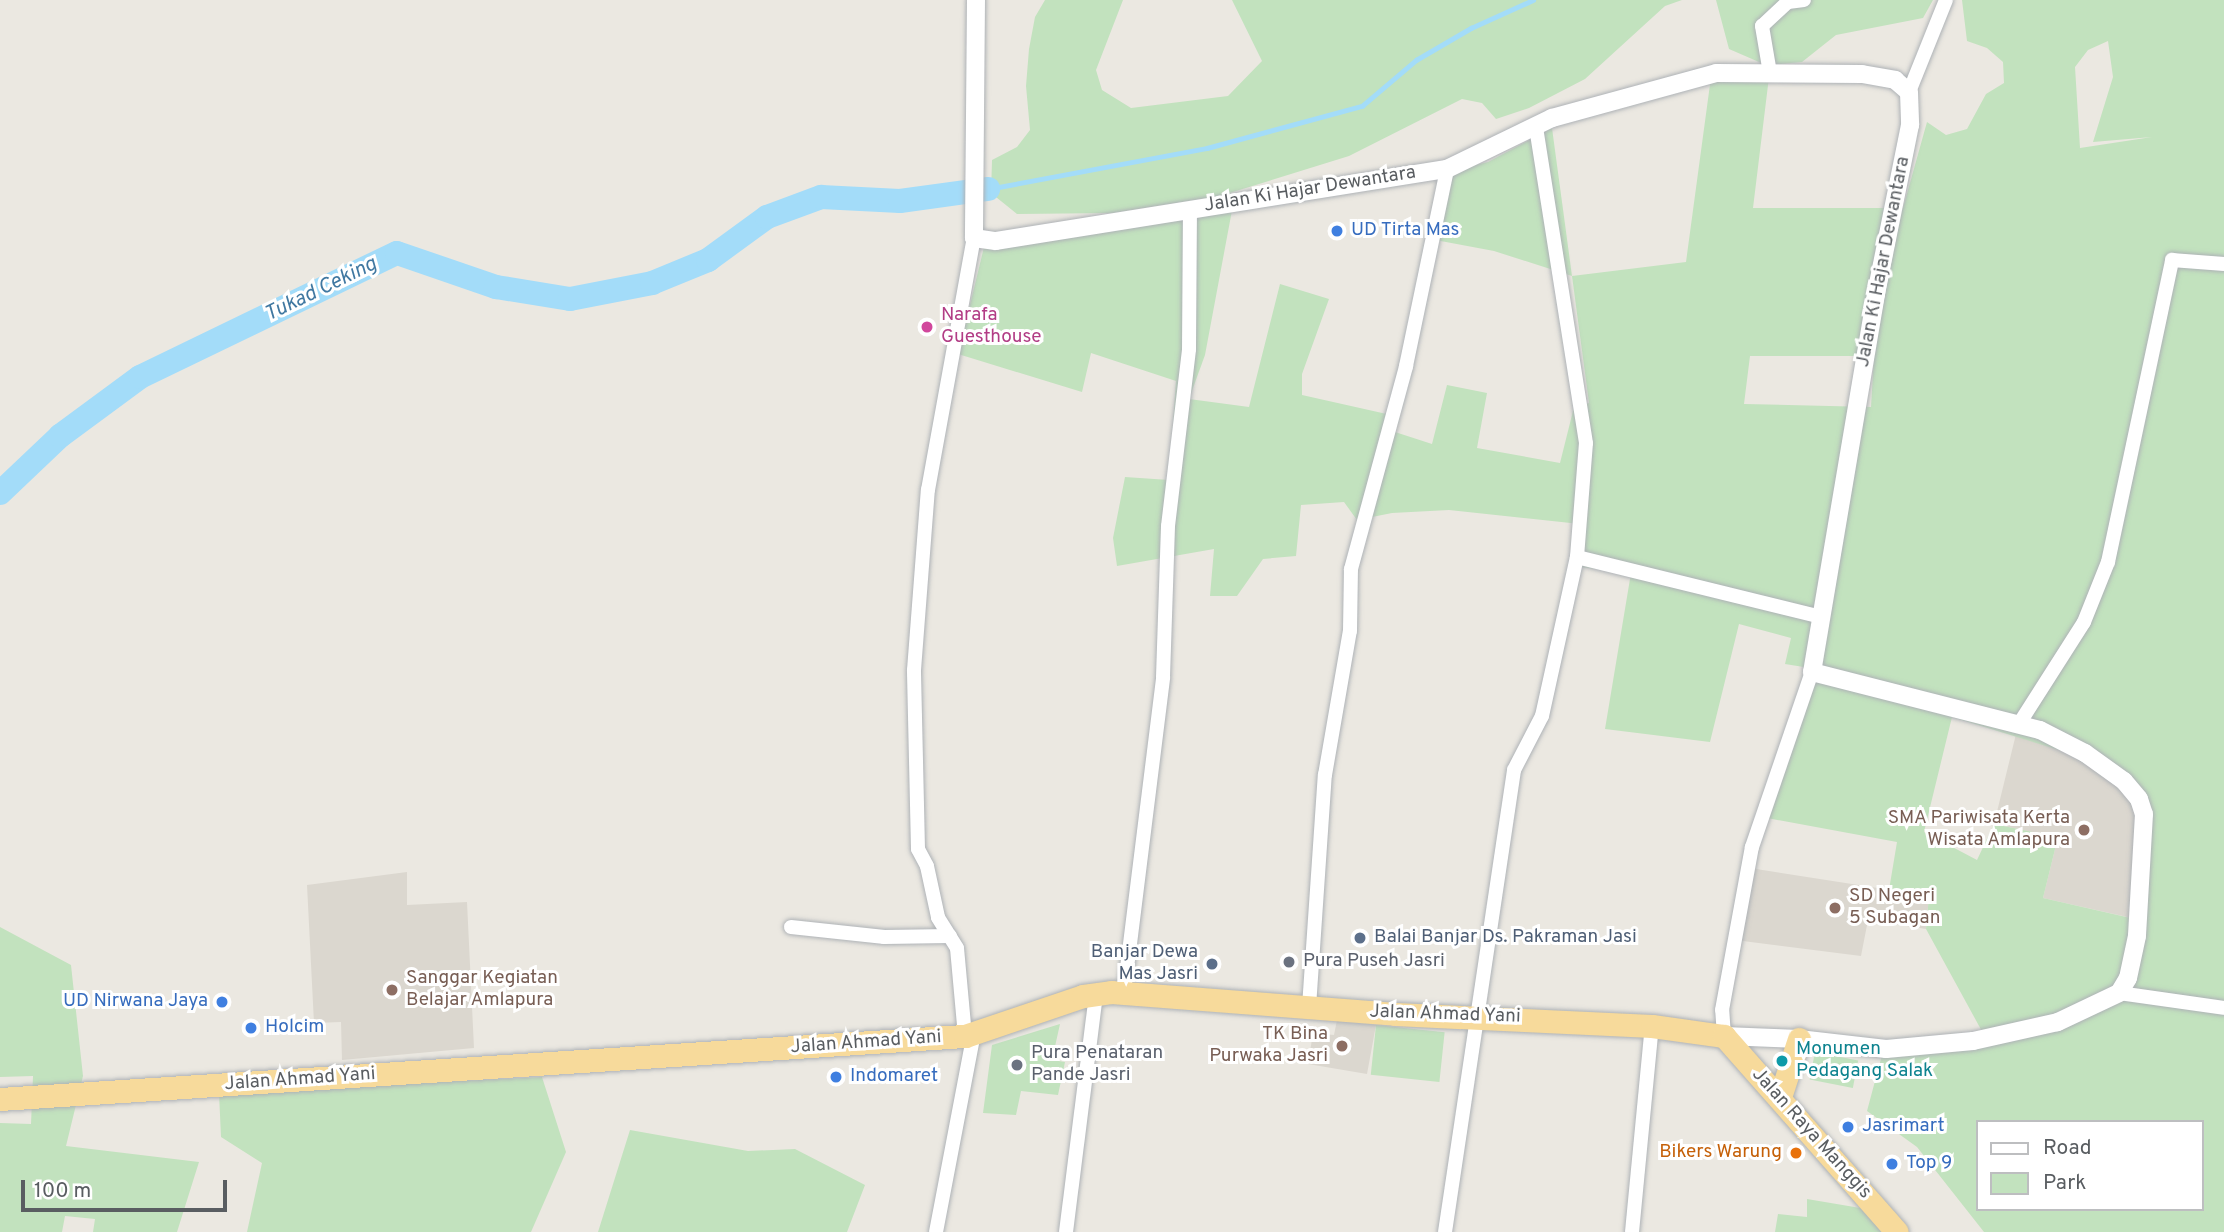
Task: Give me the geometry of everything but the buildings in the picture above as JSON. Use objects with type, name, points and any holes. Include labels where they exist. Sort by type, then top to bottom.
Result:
[{"type":"highway","name":"Jalan Ahmad Yani","points":[[0,1100],[969,1034],[1096,994],[1124,992],[1309,1007],[1651,1026],[1724,1036]]},
{"type":"highway","name":"Jalan Raya Manggis","points":[[1724,1036],[1897,1232]]},
{"type":"highway","points":[[1780,1097],[1799,1039]]},
{"type":"street","points":[[936,1232],[969,1034],[957,948],[938,918],[926,866],[918,849],[914,670],[928,490],[974,238],[972,176],[976,0]]},
{"type":"street","points":[[1770,73],[1762,26],[1787,2],[1804,0]]},
{"type":"street","points":[[1909,92],[1946,0]]},
{"type":"street","name":"Jalan Ki Hajar Dewantara","points":[[974,238],[1042,236],[1447,169],[1476,159],[1536,126],[1697,76],[1738,71],[1874,75],[1895,80],[1909,92],[1910,125],[1876,293],[1812,672]]},
{"type":"street","points":[[1446,1232],[1475,1017],[1514,770],[1542,716],[1577,557],[1586,443],[1536,126]]},
{"type":"street","points":[[1309,1007],[1325,775],[1350,631],[1351,569],[1406,366],[1447,169]]},
{"type":"street","points":[[1124,992],[1160,701],[1164,587],[1186,393],[1190,210]]},
{"type":"street","points":[[2019,724],[2084,622],[2108,562],[2172,260],[2224,264]]},
{"type":"street","points":[[1577,557],[1822,617]]},
{"type":"street","points":[[2119,993],[2128,978],[2140,914],[2144,824],[2139,799],[2124,781],[2085,753],[2019,724],[1812,672],[1752,847],[1722,1010],[1724,1036],[1799,1039],[1886,1049],[1973,1041],[2058,1022],[2119,993],[2224,1008]]},
{"type":"street","points":[[791,927],[884,937],[950,936]]},
{"type":"street","points":[[1066,1232],[1096,994]]},
{"type":"street","points":[[1632,1232],[1651,1026]]},
{"type":"shaded area","name":"SMA Pariwisata Kerta Wisata Amlapura","points":[[2016,734],[2072,754],[2136,795],[2136,919],[2043,898],[2058,837],[1994,824]]},
{"type":"shaded area","name":"SD Negeri 5 Subagan","points":[[1750,868],[1929,896],[1926,929],[1868,920],[1861,956],[1735,940]]},
{"type":"shaded area","name":"Sanggar Kegiatan Belajar Amlapura","points":[[407,872],[407,905],[467,902],[474,1048],[342,1060],[341,1022],[314,1023],[307,885]]},
{"type":"shaded area","name":"TK Bina Purwaka Jasri","points":[[1337,1020],[1376,1025],[1367,1074],[1308,1064],[1313,1033],[1334,1035]]},
{"type":"green space","points":[[1045,0],[1123,0],[1096,70],[1102,90],[1131,108],[1228,96],[1262,61],[1232,0],[1682,0],[1665,6],[1585,79],[1529,108],[1496,119],[1482,103],[1462,99],[1349,156],[1220,196],[1113,213],[1017,214],[991,193],[992,160],[1017,147],[1030,130],[1026,86],[1029,49],[1035,17]]},
{"type":"green space","points":[[1716,0],[1933,0],[1923,18],[1836,35],[1802,62],[1781,64],[1759,62],[1729,49]]},
{"type":"green space","points":[[1962,0],[2224,0],[2224,1232],[1984,1232],[1917,1147],[1867,1111],[1886,1040],[1984,1035],[1926,929],[1929,896],[1889,890],[1897,842],[1767,818],[1816,669],[1785,664],[1791,638],[1739,624],[1710,742],[1605,729],[1631,573],[1571,566],[1580,524],[1449,510],[1392,513],[1357,520],[1344,502],[1301,505],[1296,556],[1263,559],[1237,596],[1210,596],[1214,549],[1117,566],[1113,538],[1125,477],[1169,480],[1176,381],[1091,353],[1082,392],[958,354],[985,243],[1233,205],[1205,355],[1189,399],[1249,407],[1280,284],[1329,299],[1302,374],[1302,395],[1400,417],[1395,432],[1432,444],[1447,385],[1487,393],[1477,448],[1560,463],[1574,407],[1589,403],[1572,276],[1686,262],[1711,77],[1769,77],[1753,208],[1903,208],[1927,122],[1946,135],[1967,129],[1986,94],[2004,83],[2003,62],[1987,48],[1967,41]],"holes":[[[2108,41],[2113,77],[2093,142],[2152,137],[2080,148],[2075,67],[2088,50]],[[1750,356],[1874,356],[1871,407],[1744,404]],[[1952,717],[2072,754],[2136,795],[2135,919],[2043,898],[2058,837],[1994,824],[1977,860],[1924,832]]]},
{"type":"green space","points":[[1552,128],[1572,276],[1494,251],[1430,239],[1446,172],[1488,162]]},
{"type":"green space","points":[[0,927],[71,965],[83,1076],[66,1146],[199,1162],[177,1232],[93,1232],[95,1219],[65,1216],[62,1232],[0,1232],[0,1123],[31,1124],[33,1076],[0,1077]]},
{"type":"green space","points":[[1060,1024],[1052,1060],[1065,1062],[1058,1095],[1021,1091],[1016,1115],[983,1113],[992,1045]]},
{"type":"green space","points":[[1376,1025],[1445,1032],[1439,1082],[1371,1075]]},
{"type":"green space","points":[[1815,1052],[1858,1060],[1853,1088],[1810,1079]]},
{"type":"green space","points":[[542,1077],[566,1152],[531,1232],[247,1232],[262,1163],[221,1137],[219,1093]]},
{"type":"green space","points":[[630,1130],[748,1151],[795,1149],[865,1185],[847,1232],[598,1232]]},
{"type":"green space","points":[[1807,1199],[1878,1211],[1897,1232],[1775,1232],[1778,1214],[1807,1217]]},
{"type":"waterway","points":[[988,189],[1207,148],[1362,106],[1416,60],[1471,28],[1533,0]]},
{"type":"waterway","name":"Tukad Ceking","points":[[0,493],[60,436],[140,377],[397,253],[496,287],[570,299],[652,283],[708,260],[767,217],[821,197],[900,201],[988,189]]},
{"type":"place","name":"UD Tirta Mas","points":[[1337,231]]},
{"type":"place","name":"Narafa Guesthouse","points":[[927,327]]},
{"type":"place","name":"SMA Pariwisata Kerta Wisata Amlapura","points":[[2084,830]]},
{"type":"place","name":"SD Negeri 5 Subagan","points":[[1835,908]]},
{"type":"place","name":"Balai Banjar Ds. Pakraman Jasi","points":[[1360,938]]},
{"type":"place","name":"Pura Puseh Jasri","points":[[1289,962]]},
{"type":"place","name":"Banjar Dewa Mas Jasri","points":[[1212,964]]},
{"type":"place","name":"Sanggar Kegiatan Belajar Amlapura","points":[[392,990]]},
{"type":"place","name":"UD Nirwana Jaya","points":[[222,1002]]},
{"type":"place","name":"Holcim","points":[[251,1028]]},
{"type":"place","name":"TK Bina Purwaka Jasri","points":[[1342,1046]]},
{"type":"place","name":"Monumen Pedagang Salak","points":[[1782,1061]]},
{"type":"place","name":"Pura Penataran Pande Jasri","points":[[1017,1065]]},
{"type":"place","name":"Indomaret","points":[[836,1077]]},
{"type":"place","name":"Jasrimart","points":[[1848,1127]]},
{"type":"place","name":"Bikers Warung","points":[[1796,1153]]},
{"type":"place","name":"Top 9","points":[[1892,1164]]}]
